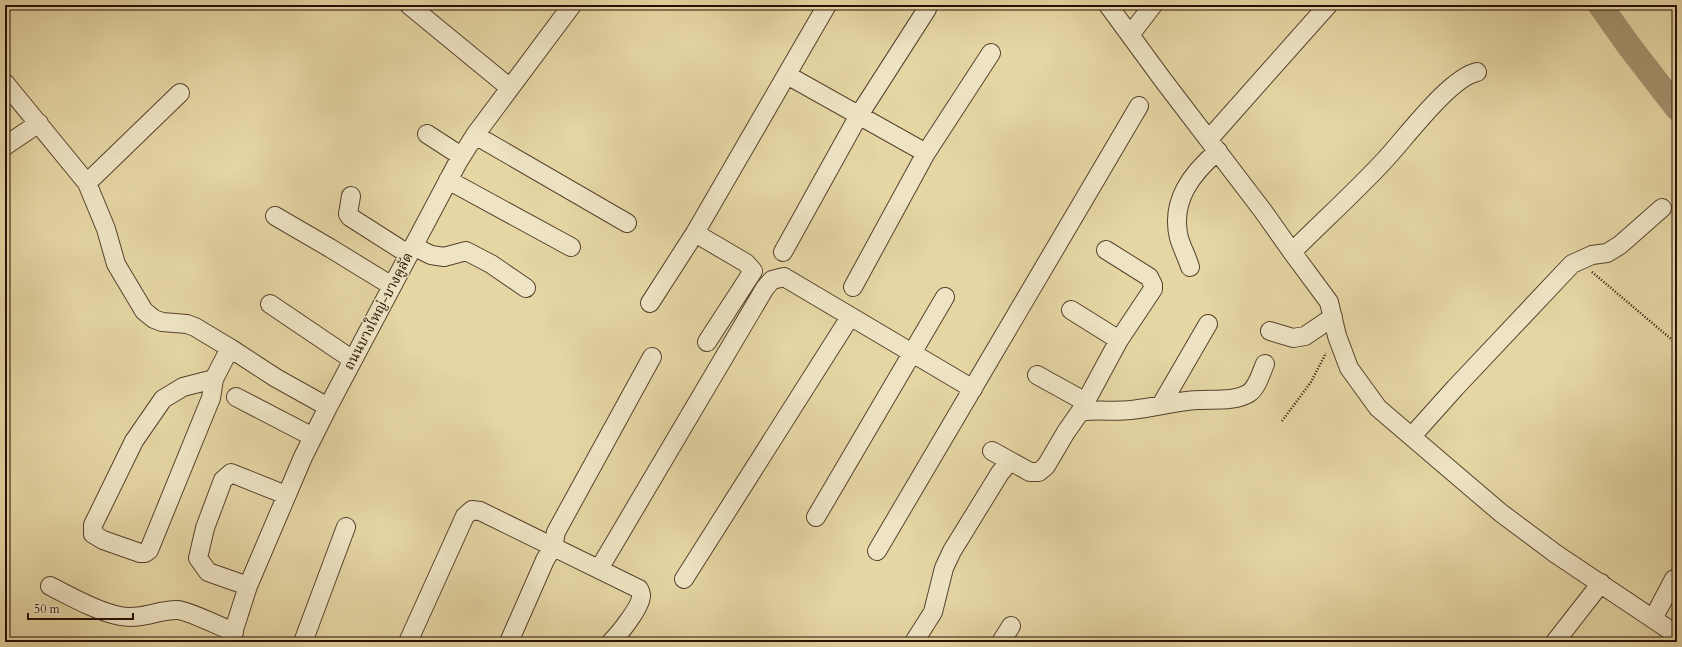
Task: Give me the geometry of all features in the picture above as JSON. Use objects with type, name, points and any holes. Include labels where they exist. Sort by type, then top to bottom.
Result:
[{"type":"street","points":[[409,5],[510,88]]},
{"type":"street","points":[[650,303],[695,233],[827,5]]},
{"type":"street","points":[[1108,5],[1264,211],[1329,302],[1337,336],[1349,368],[1378,408],[1501,513],[1556,554],[1677,635]]},
{"type":"street","points":[[1130,35],[1153,5]]},
{"type":"street","points":[[1190,267],[1179,238],[1177,219],[1181,195],[1214,145],[1328,5]]},
{"type":"street","name":"ถนนบางใหญ่-บางคูลัด","points":[[232,637],[248,586],[286,495],[313,436],[352,360],[461,156],[510,88],[564,8]]},
{"type":"street","points":[[783,252],[859,115],[927,8]]},
{"type":"street","points":[[853,287],[926,152],[991,53]]},
{"type":"street","points":[[1292,252],[1383,162],[1433,106],[1460,79],[1477,72]]},
{"type":"street","points":[[787,75],[926,152]]},
{"type":"street","points":[[5,83],[87,183],[106,229],[116,264],[144,311],[154,319],[162,322],[187,324],[191,326],[230,348],[276,378],[328,407]]},
{"type":"street","points":[[87,183],[180,93]]},
{"type":"street","points":[[877,551],[1139,106]]},
{"type":"street","points":[[5,146],[39,123]]},
{"type":"street","points":[[427,134],[461,156]]},
{"type":"street","points":[[475,135],[627,222]]},
{"type":"street","points":[[448,180],[571,246]]},
{"type":"street","points":[[351,196],[348,214],[350,217],[411,250],[444,257],[466,251],[491,264],[526,288]]},
{"type":"street","points":[[1412,436],[1559,276],[1579,260],[1592,255],[1607,253],[1620,245],[1662,208]]},
{"type":"street","points":[[275,216],[392,286]]},
{"type":"street","points":[[695,233],[746,264],[752,271],[707,342]]},
{"type":"street","points":[[992,451],[1030,472],[1039,472],[1046,466],[1119,340],[1153,289],[1149,277],[1106,250]]},
{"type":"street","points":[[599,569],[765,288],[772,280],[784,277],[973,389]]},
{"type":"street","points":[[816,517],[945,297]]},
{"type":"street","points":[[270,304],[352,360]]},
{"type":"street","points":[[1071,310],[1119,340]]},
{"type":"street","points":[[684,579],[850,316]]},
{"type":"street","points":[[1270,330],[1293,338],[1306,336],[1332,317]]},
{"type":"street","points":[[1161,406],[1208,324]]},
{"type":"street","points":[[214,379],[183,387],[163,399],[134,440],[93,525],[93,534],[103,540],[140,553],[145,553],[149,550],[211,398],[214,379],[230,348]]},
{"type":"street","points":[[509,642],[545,560],[553,547],[556,532],[652,357]]},
{"type":"street","points":[[1037,375],[1082,406],[1086,411],[1114,412],[1199,400],[1222,400],[1249,393],[1255,387],[1265,364]]},
{"type":"street","points":[[236,397],[313,436]]},
{"type":"street","points":[[914,642],[933,612],[944,568],[952,551],[1000,474],[1010,462]]},
{"type":"street","points":[[248,586],[208,572],[198,558],[205,528],[223,480],[231,474],[286,495]]},
{"type":"street","points":[[408,642],[465,516],[472,510],[480,512],[639,589],[641,595],[639,602],[622,632],[612,642]]},
{"type":"street","points":[[303,642],[346,527]]},
{"type":"street","points":[[1653,619],[1674,579]]},
{"type":"street","points":[[1555,642],[1601,583]]},
{"type":"street","points":[[50,586],[102,610],[120,616],[137,618],[166,610],[180,610],[232,637]]},
{"type":"street","points":[[1001,642],[1011,626]]},
{"type":"path","points":[[1579,260],[1677,344]]},
{"type":"path","points":[[1282,421],[1311,382],[1330,345],[1337,336]]},
{"type":"waterway","points":[[1600,5],[1629,46],[1677,108]]}]
